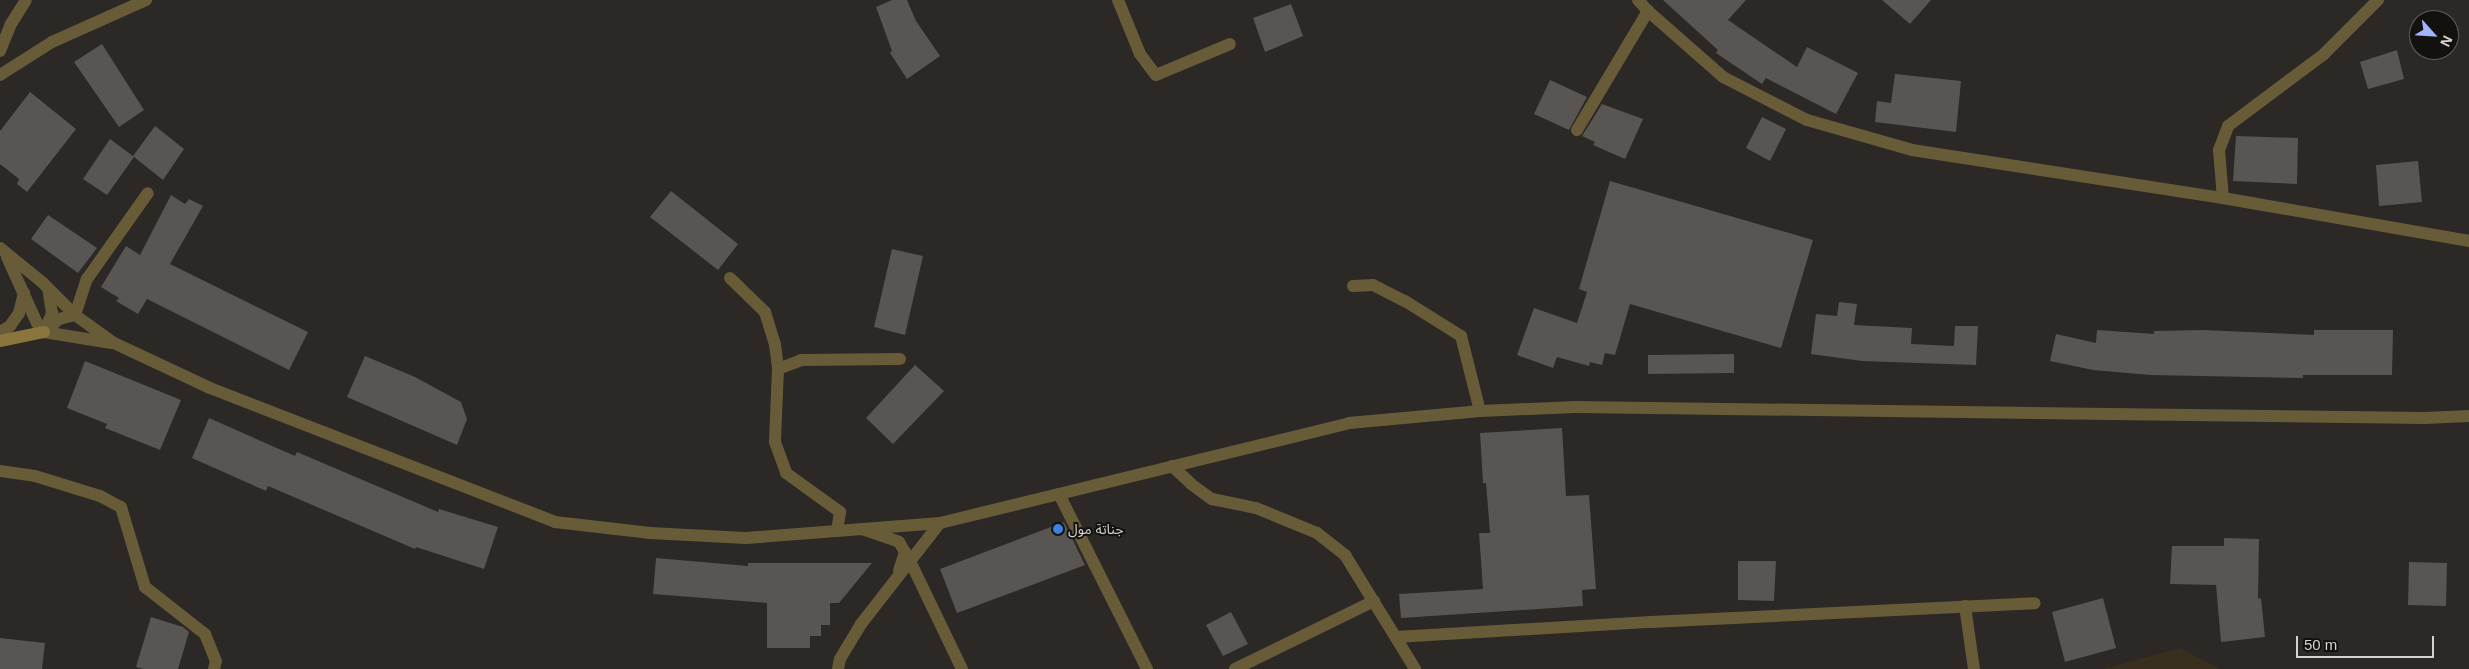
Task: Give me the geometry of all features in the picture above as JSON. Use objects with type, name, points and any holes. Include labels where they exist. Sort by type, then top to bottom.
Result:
[{"type":"main road","points":[[0,340],[44,332]]},
{"type":"street","points":[[0,51],[11,24],[26,0]]},
{"type":"street","points":[[0,75],[52,42],[146,0]]},
{"type":"street","points":[[1118,0],[1140,54],[1156,75],[1230,44]]},
{"type":"street","points":[[1638,0],[1723,77],[1807,120],[1912,150],[2223,198],[2469,240]]},
{"type":"street","points":[[2223,198],[2219,150],[2228,126],[2323,55],[2378,0]]},
{"type":"street","points":[[1577,130],[1648,11]]},
{"type":"street","points":[[75,315],[86,279],[148,193]]},
{"type":"street","points":[[3,251],[37,323],[44,332],[114,343]]},
{"type":"street","points":[[3,251],[48,288],[75,315],[114,343],[210,388],[555,522],[650,533],[746,538],[940,523],[1349,423],[1480,411],[1576,407],[2415,418],[2469,416]]},
{"type":"street","points":[[730,278],[765,312],[775,344],[778,369],[775,442],[786,473],[840,512],[837,531]]},
{"type":"street","points":[[1353,286],[1373,286],[1405,301],[1461,336],[1480,411]]},
{"type":"street","points":[[44,332],[52,313],[48,288]]},
{"type":"street","points":[[0,332],[10,326],[19,313],[24,293]]},
{"type":"street","points":[[44,332],[60,319],[75,315]]},
{"type":"street","points":[[778,369],[801,360],[900,360]]},
{"type":"street","points":[[1172,466],[1191,484],[1212,499],[1256,508],[1317,533],[1345,555],[1415,669]]},
{"type":"street","points":[[0,471],[34,476],[100,496],[121,507],[144,587],[205,634],[216,661],[214,669]]},
{"type":"street","points":[[1059,494],[1147,669]]},
{"type":"street","points":[[838,669],[840,660],[861,624],[940,523]]},
{"type":"street","points":[[862,529],[898,542],[905,552],[897,578]]},
{"type":"street","points":[[910,561],[962,669]]},
{"type":"street","points":[[1235,669],[1374,601]]},
{"type":"street","points":[[1396,637],[2035,603]]},
{"type":"street","points":[[1965,606],[1974,669]]},
{"type":"shaded area","points":[[2180,648],[2220,669],[2103,669]]},
{"type":"building","points":[[892,0],[907,0],[916,21],[940,56],[907,79],[890,53],[892,51],[876,7]]},
{"type":"building","points":[[1663,0],[1746,0],[1728,20],[1797,67],[1807,47],[1858,73],[1836,114],[1766,78],[1762,84],[1716,53],[1718,50]]},
{"type":"building","points":[[1882,0],[1931,0],[1910,24]]},
{"type":"building","points":[[1291,4],[1303,36],[1265,52],[1253,18]]},
{"type":"building","points":[[102,44],[144,110],[119,127],[74,62]]},
{"type":"building","points":[[2397,50],[2404,79],[2368,89],[2360,62]]},
{"type":"building","points":[[1895,74],[1961,81],[1956,132],[1875,122],[1877,101],[1891,103]]},
{"type":"building","points":[[1550,80],[1587,97],[1569,130],[1534,114]]},
{"type":"building","points":[[30,92],[76,129],[27,192],[17,184],[19,179],[0,164],[0,131]]},
{"type":"building","points":[[1602,104],[1643,119],[1625,159],[1593,145],[1595,142],[1582,136]]},
{"type":"building","points":[[1762,117],[1786,129],[1770,161],[1746,148]]},
{"type":"building","points":[[155,126],[184,149],[163,180],[134,157],[107,195],[83,179],[110,139],[133,156]]},
{"type":"building","points":[[2236,136],[2298,138],[2297,184],[2233,181]]},
{"type":"building","points":[[2418,161],[2422,202],[2379,206],[2376,165]]},
{"type":"building","points":[[1610,181],[1813,240],[1781,348],[1630,304],[1615,355],[1605,353],[1602,365],[1590,362],[1589,366],[1557,357],[1553,368],[1517,355],[1534,308],[1577,323],[1587,292],[1579,289]]},
{"type":"building","points":[[671,191],[738,244],[718,270],[650,217]]},
{"type":"building","points":[[171,195],[185,204],[189,199],[203,206],[170,264],[308,332],[289,370],[147,299],[138,314],[116,301],[119,298],[101,287],[126,246],[140,255]]},
{"type":"building","points":[[48,215],[97,248],[78,273],[31,239]]},
{"type":"building","points":[[892,249],[923,256],[905,335],[874,327]]},
{"type":"building","points":[[1839,302],[1857,304],[1854,325],[1912,328],[1911,344],[1954,346],[1955,326],[1978,326],[1976,365],[1862,361],[1811,354],[1816,314],[1837,316]]},
{"type":"building","points":[[2097,330],[2154,334],[2154,331],[2203,330],[2314,335],[2314,330],[2393,330],[2392,375],[2303,375],[2303,378],[2150,375],[2093,370],[2050,361],[2056,334],[2096,343]]},
{"type":"building","points":[[1734,354],[1734,373],[1648,374],[1648,355]]},
{"type":"building","points":[[365,356],[415,377],[461,402],[467,419],[457,445],[347,397]]},
{"type":"building","points":[[85,361],[181,400],[160,450],[105,428],[107,424],[67,408]]},
{"type":"building","points":[[915,365],[944,391],[893,444],[866,418]]},
{"type":"building","points":[[209,418],[295,456],[297,452],[438,512],[439,509],[498,527],[484,569],[416,547],[415,549],[268,486],[266,491],[192,458]]},
{"type":"building","points":[[1562,428],[1566,496],[1589,495],[1596,589],[1582,590],[1583,606],[1401,618],[1399,594],[1483,589],[1479,533],[1490,533],[1486,483],[1483,483],[1480,433]]},
{"type":"building","points":[[1064,522],[1085,565],[957,613],[940,569]]},
{"type":"building","points":[[2224,538],[2259,539],[2258,599],[2261,598],[2265,637],[2221,642],[2216,585],[2170,584],[2172,546],[2224,546]]},
{"type":"building","points":[[656,558],[748,566],[748,563],[872,563],[839,603],[830,603],[830,625],[821,625],[821,636],[810,636],[810,648],[767,648],[767,603],[653,594]]},
{"type":"building","points":[[1738,561],[1776,561],[1774,601],[1738,600]]},
{"type":"building","points":[[2409,562],[2447,563],[2446,606],[2408,605]]},
{"type":"building","points":[[2103,598],[2116,648],[2065,662],[2052,612]]},
{"type":"building","points":[[1231,612],[1248,644],[1223,656],[1206,625]]},
{"type":"building","points":[[151,617],[183,627],[189,632],[178,669],[144,669],[136,667]]},
{"type":"building","points":[[0,638],[45,643],[42,669],[0,669]]},
{"type":"place","name":"جناتة مول","points":[[1058,529]]}]
